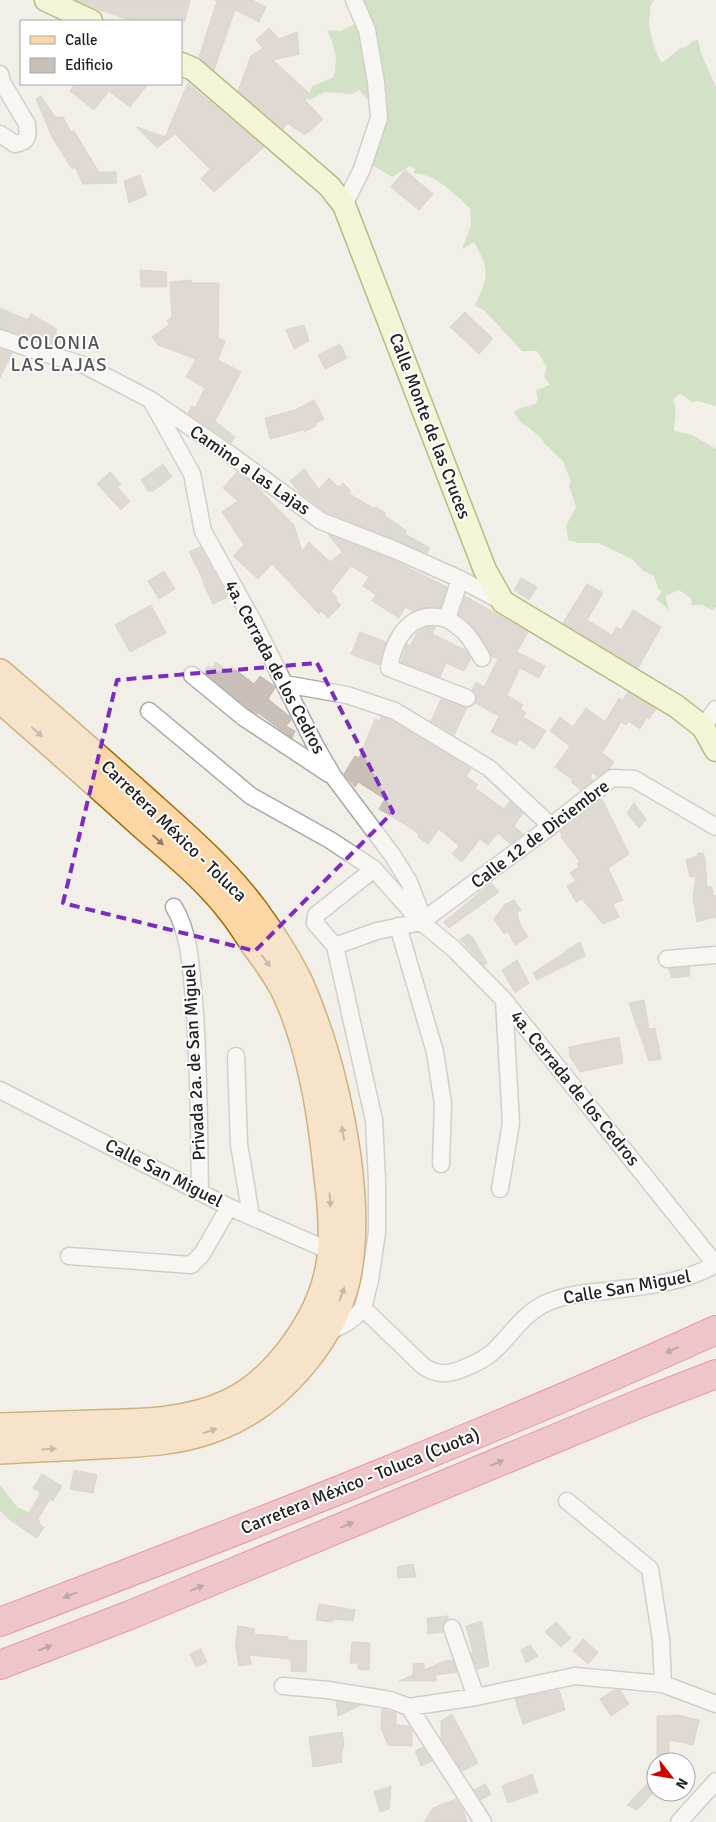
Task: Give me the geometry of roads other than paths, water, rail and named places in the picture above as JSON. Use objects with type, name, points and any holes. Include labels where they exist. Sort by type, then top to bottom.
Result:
[{"type":"highway","name":"Carretera México - Toluca (Cuota)","points":[[0,1622],[286,1512],[606,1380],[716,1330]]},
{"type":"highway","name":"Carretera México - Toluca (Cuota)","points":[[0,1665],[130,1615],[632,1406],[716,1374]]},
{"type":"main road","name":"Carretera México - Toluca","points":[[0,672],[167,819],[224,873],[256,910],[278,944],[299,981],[329,1064],[340,1112],[351,1182],[352,1220],[349,1271],[338,1306],[325,1333],[298,1371],[281,1388],[244,1415],[219,1428],[169,1441],[129,1445],[0,1451]]},
{"type":"main road","name":"Carretera México - Toluca","points":[[0,700],[147,830],[212,891],[230,911],[270,967],[286,994],[309,1064],[326,1160],[330,1199],[330,1251],[328,1272],[321,1295],[296,1342],[282,1360],[251,1389],[215,1408],[186,1416],[143,1422],[0,1426]]},
{"type":"street","points":[[46,0],[89,20]]},
{"type":"street","points":[[344,206],[362,168],[379,118],[376,82],[367,30],[354,0]]},
{"type":"street","name":"Calle Monte de las Cruces","points":[[182,64],[193,69],[329,186],[344,206],[485,570],[503,602],[676,706],[703,727],[716,750]]},
{"type":"street","points":[[0,74],[2,82],[26,124],[27,138],[24,142],[15,144],[0,134]]},
{"type":"street","name":"Camino a las Lajas","points":[[0,338],[84,365],[150,400],[231,455],[321,521],[372,540],[460,579],[503,602]]},
{"type":"street","name":"4a. Cerrada de los Cedros","points":[[150,400],[192,474],[203,531],[253,621],[315,745],[333,776],[393,856],[409,882],[422,922],[454,948],[504,1000],[716,1264]]},
{"type":"street","points":[[447,619],[460,579]]},
{"type":"street","points":[[467,698],[389,668],[391,656],[402,633],[413,622],[429,615],[447,619],[461,627],[473,642],[482,658]]},
{"type":"street","points":[[192,676],[243,717],[333,776]]},
{"type":"street","points":[[285,684],[347,695],[395,711],[489,768],[551,826]]},
{"type":"street","points":[[703,727],[716,709]]},
{"type":"street","points":[[149,711],[251,796],[330,840],[374,869],[422,922]]},
{"type":"street","name":"Calle 12 de Diciembre","points":[[422,922],[612,778],[634,779],[716,826]]},
{"type":"street","points":[[325,1333],[345,1325],[357,1316],[363,1308],[370,1280],[377,1232],[377,1181],[374,1120],[334,946],[315,923],[314,919],[374,869]]},
{"type":"street","name":"Privada 2a. de San Miguel","points":[[174,907],[182,923],[191,968],[197,1037],[200,1191]]},
{"type":"street","points":[[334,946],[377,931],[422,922]]},
{"type":"street","points":[[398,926],[435,1052],[443,1104],[441,1164]]},
{"type":"street","points":[[667,959],[716,955]]},
{"type":"street","points":[[500,1189],[511,1123],[504,1000]]},
{"type":"street","points":[[236,1056],[239,1144],[251,1216]]},
{"type":"street","name":"Calle San Miguel","points":[[0,1090],[229,1207],[330,1251]]},
{"type":"street","points":[[69,1256],[190,1265],[202,1254],[229,1207]]},
{"type":"street","name":"Calle San Miguel","points":[[363,1308],[423,1366],[434,1373],[446,1374],[483,1360],[531,1312],[557,1299],[577,1294],[647,1286],[686,1279],[716,1264]]},
{"type":"street","points":[[567,1501],[650,1569],[661,1640],[663,1684]]},
{"type":"street","points":[[452,1628],[476,1697]]},
{"type":"street","points":[[283,1686],[328,1690],[390,1700],[409,1707],[476,1697],[575,1676],[663,1684],[716,1704]]},
{"type":"street","points":[[409,1707],[483,1822]]},
{"type":"street","points":[[679,1822],[716,1781]]},
{"type":"district","name":"COLONIA LAS LAJAS","points":[[59,353]]}]
